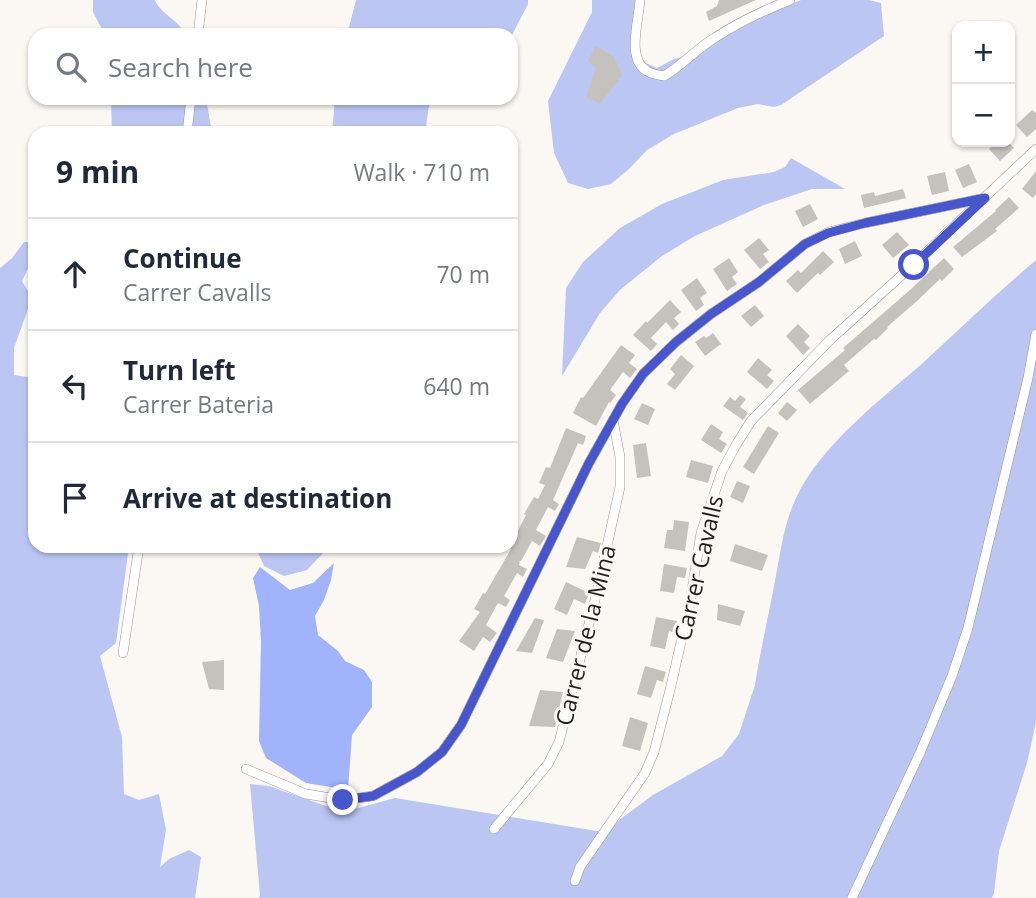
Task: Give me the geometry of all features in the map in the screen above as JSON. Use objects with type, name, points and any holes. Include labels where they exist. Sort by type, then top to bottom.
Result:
[{"type":"street","points":[[199,28],[202,0]]},
{"type":"street","points":[[640,0],[634,44],[638,62],[647,72],[664,76],[678,68],[715,37],[769,8],[790,0]]},
{"type":"street","points":[[188,126],[190,105]]},
{"type":"street","name":"Carrer Cavalls","points":[[575,881],[580,867],[645,773],[654,752],[690,603],[701,533],[722,471],[751,421],[830,340],[914,265],[1036,149]]},
{"type":"street","points":[[246,769],[306,794],[343,800],[373,796],[417,772],[442,752],[461,725],[589,463],[622,404],[643,374],[676,342],[711,314],[759,282],[805,244],[828,233],[865,223],[985,198]]},
{"type":"street","points":[[852,898],[920,754],[968,628],[1028,378],[1036,334]]},
{"type":"street","name":"Carrer de la Mina","points":[[494,829],[548,764],[559,742],[620,487],[620,457],[613,420]]},
{"type":"street","points":[[123,653],[138,553]]},
{"type":"shaded area","points":[[93,0],[155,0],[161,10],[181,28],[101,28],[93,12]]},
{"type":"shaded area","points":[[356,0],[528,0],[516,28],[349,28]]},
{"type":"shaded area","points":[[592,0],[641,0],[635,44],[641,61],[657,68],[701,50],[767,13],[801,0],[869,0],[881,3],[884,36],[781,105],[774,107],[758,104],[738,108],[674,134],[647,150],[611,184],[588,189],[568,183],[554,153],[548,101],[592,12]]},
{"type":"shaded area","points":[[111,105],[207,105],[211,126],[112,126]]},
{"type":"shaded area","points":[[334,105],[429,105],[426,126],[333,126]]},
{"type":"shaded area","points":[[791,158],[845,189],[812,189],[764,205],[695,236],[662,256],[620,290],[600,313],[562,376],[566,288],[583,262],[620,228],[662,204],[723,180],[774,172],[785,167]]},
{"type":"shaded area","points":[[24,242],[28,242],[28,269],[22,281],[28,291],[28,309],[14,348],[14,375],[28,377],[28,553],[128,553],[116,643],[100,656],[122,737],[124,794],[139,800],[159,794],[166,830],[160,867],[169,859],[189,850],[201,857],[195,898],[0,898],[0,268]]},
{"type":"shaded area","points":[[1036,260],[1036,722],[1027,763],[999,851],[992,898],[259,898],[250,784],[269,786],[326,806],[351,810],[395,798],[603,832],[653,795],[722,756],[739,734],[755,685],[785,530],[796,498],[807,478],[854,423]]},
{"type":"shaded area","points":[[258,553],[323,553],[307,570],[284,576],[264,566]]},
{"type":"water","points":[[334,563],[324,600],[315,616],[318,635],[338,651],[345,661],[364,670],[372,682],[372,707],[352,735],[348,790],[306,783],[266,758],[259,741],[261,642],[259,606],[253,578],[260,567],[290,590],[313,583]]},
{"type":"building","points":[[719,0],[756,0],[709,21],[706,12],[717,6]]},
{"type":"building","points":[[596,46],[614,57],[622,75],[600,104],[586,97],[596,67],[588,61]]},
{"type":"building","points":[[1032,110],[1036,113],[1036,129],[1027,137],[1016,125]]},
{"type":"building","points":[[991,147],[1014,148],[1000,161],[989,149]]},
{"type":"building","points":[[969,164],[977,182],[963,188],[955,170]]},
{"type":"building","points":[[1036,171],[1036,194],[1033,198],[1022,189]]},
{"type":"building","points":[[945,172],[949,191],[932,195],[927,176]]},
{"type":"building","points":[[903,189],[906,198],[864,208],[861,195],[874,192],[875,196]]},
{"type":"building","points":[[1009,197],[1019,208],[995,229],[997,231],[962,257],[953,247]]},
{"type":"building","points":[[810,204],[818,219],[803,227],[795,211]]},
{"type":"building","points":[[897,232],[909,245],[893,258],[882,245]]},
{"type":"building","points":[[759,238],[769,250],[763,254],[769,262],[760,269],[744,250]]},
{"type":"building","points":[[855,241],[862,256],[845,264],[839,249]]},
{"type":"building","points":[[823,251],[834,262],[797,293],[786,281],[798,270],[801,273]]},
{"type":"building","points":[[729,258],[738,272],[732,277],[737,284],[727,291],[713,269]]},
{"type":"building","points":[[944,258],[954,269],[887,327],[876,340],[844,365],[849,371],[810,404],[798,390]]},
{"type":"building","points":[[697,278],[707,293],[700,298],[704,305],[696,311],[681,290]]},
{"type":"building","points":[[670,300],[681,312],[674,318],[679,324],[673,330],[666,322],[651,338],[657,344],[651,351],[633,335]]},
{"type":"building","points":[[755,305],[764,316],[751,327],[741,316]]},
{"type":"building","points":[[798,324],[810,336],[804,342],[810,348],[803,355],[786,336]]},
{"type":"building","points":[[713,333],[721,344],[705,356],[695,342]]},
{"type":"building","points":[[621,345],[635,355],[629,363],[637,369],[630,378],[623,372],[610,390],[616,395],[596,426],[573,413],[581,397],[583,398]]},
{"type":"building","points":[[681,355],[694,366],[675,390],[667,384],[675,374],[670,369]]},
{"type":"building","points":[[758,358],[772,370],[767,375],[774,381],[767,389],[747,372]]},
{"type":"building","points":[[740,395],[746,399],[740,407],[748,413],[743,420],[723,406],[730,397],[735,401]]},
{"type":"building","points":[[787,402],[797,410],[787,421],[778,413]]},
{"type":"building","points":[[642,403],[655,409],[648,425],[634,419]]},
{"type":"building","points":[[711,424],[723,432],[719,439],[727,444],[721,453],[701,440]]},
{"type":"building","points":[[768,426],[779,433],[754,474],[743,467]]},
{"type":"building","points":[[566,428],[586,436],[583,445],[578,443],[553,500],[559,504],[555,511],[548,507],[536,530],[546,536],[540,546],[532,541],[519,561],[519,565],[527,569],[523,577],[517,573],[504,596],[510,600],[506,607],[498,603],[486,625],[497,633],[490,642],[483,637],[474,651],[459,641],[480,612],[474,609],[509,553],[518,553],[518,531],[526,515],[524,514],[534,497],[538,499],[545,485],[539,483],[546,467],[550,468]]},
{"type":"building","points":[[646,443],[651,476],[637,478],[633,445]]},
{"type":"building","points":[[691,460],[713,466],[708,483],[686,477]]},
{"type":"building","points":[[737,481],[750,486],[743,503],[730,497]]},
{"type":"building","points":[[674,520],[689,522],[685,551],[664,548],[667,530],[673,530]]},
{"type":"building","points":[[577,537],[601,543],[598,553],[593,551],[585,569],[566,567]]},
{"type":"building","points":[[735,544],[768,555],[762,571],[730,561]]},
{"type":"building","points":[[664,564],[687,568],[685,578],[677,577],[674,593],[660,591]]},
{"type":"building","points":[[566,582],[589,593],[585,604],[574,599],[567,615],[554,609]]},
{"type":"building","points":[[718,604],[745,611],[740,626],[717,620]]},
{"type":"building","points":[[656,617],[677,621],[675,633],[669,631],[665,649],[650,646]]},
{"type":"building","points":[[535,618],[544,620],[532,653],[516,651]]},
{"type":"building","points":[[557,629],[575,631],[563,662],[546,658]]},
{"type":"building","points":[[224,660],[224,690],[209,689],[202,662]]},
{"type":"building","points":[[645,666],[666,672],[663,682],[657,680],[651,698],[637,694]]},
{"type":"building","points":[[540,690],[563,692],[555,727],[529,726]]},
{"type":"building","points":[[630,717],[648,723],[640,751],[622,746]]},
{"type":"route","points":[[343,800],[373,796],[417,772],[442,752],[461,725],[589,463],[622,404],[643,374],[676,342],[711,314],[759,282],[805,244],[828,233],[985,198],[914,265]]}]
